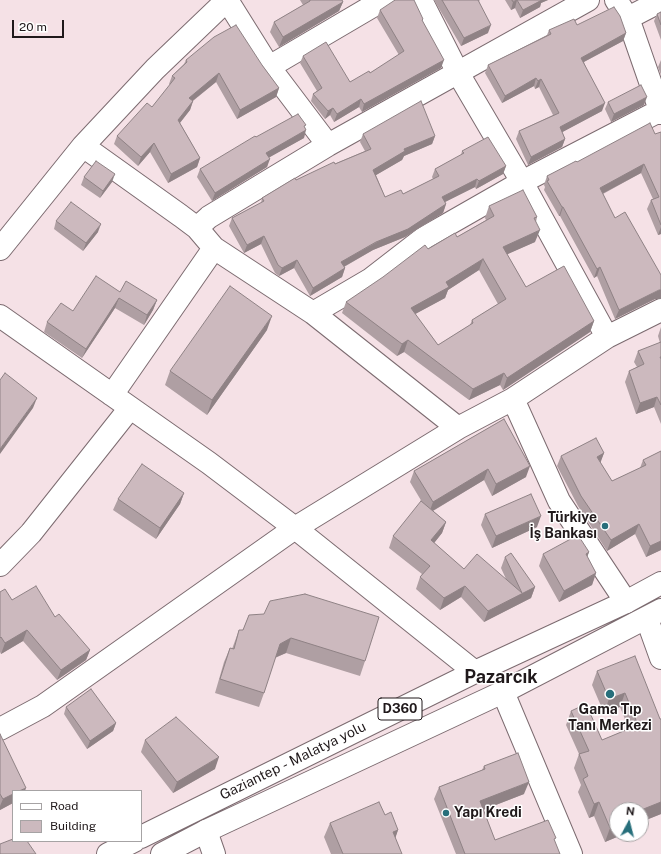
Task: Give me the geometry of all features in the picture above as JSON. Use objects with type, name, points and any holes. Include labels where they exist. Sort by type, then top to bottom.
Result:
[{"type":"main road","points":[[0,249],[84,146],[155,69],[227,0],[269,67],[328,145]]},
{"type":"main road","points":[[269,67],[383,0]]},
{"type":"main road","points":[[421,0],[458,73],[522,182],[607,337]]},
{"type":"main road","points":[[197,228],[209,217],[328,145],[588,0]]},
{"type":"main road","points":[[313,313],[371,280],[424,238],[522,182],[661,111],[628,18],[616,0]]},
{"type":"main road","points":[[628,18],[661,1]]},
{"type":"main road","points":[[84,146],[197,228],[214,248],[313,313],[458,428]]},
{"type":"main road","points":[[112,395],[214,248]]},
{"type":"main road","points":[[0,729],[43,706],[295,528],[458,428],[513,399],[607,337],[661,310]]},
{"type":"main road","points":[[0,316],[209,463],[295,528],[475,672]]},
{"type":"main road","points":[[513,399],[559,501],[626,602]]},
{"type":"main road","points":[[0,565],[31,533],[130,408]]},
{"type":"main road","name":"Gaziantep - Malatya yolu","points":[[142,837],[475,672],[626,602],[661,583]]},
{"type":"main road","points":[[654,614],[661,658]]},
{"type":"main road","name":"Gaziantep - Malatya yolu","points":[[162,854],[206,831],[504,692],[654,614]]},
{"type":"main road","points":[[504,692],[571,854]]},
{"type":"main road","points":[[206,831],[214,854]]},
{"type":"main road","points":[[108,854],[132,842]]},
{"type":"building","points":[[310,0],[342,0],[343,2],[283,37],[274,22]]},
{"type":"building","points":[[395,0],[414,0],[423,19],[422,20],[444,60],[364,104],[361,99],[337,114],[333,108],[328,111],[313,94],[322,88],[303,56],[326,42],[350,82],[369,71],[370,73],[404,51],[380,10]]},
{"type":"building","points":[[442,0],[478,0],[491,25],[464,38]]},
{"type":"building","points":[[517,0],[542,0],[523,10]]},
{"type":"building","points":[[614,7],[620,16],[626,33],[581,58],[605,103],[560,127],[565,139],[531,157],[519,131],[559,113],[541,79],[538,81],[536,78],[505,96],[488,65],[551,34],[549,30],[574,19],[577,25]]},
{"type":"building","points":[[661,12],[661,25],[657,14]]},
{"type":"building","points":[[236,25],[279,88],[240,110],[219,73],[189,98],[193,101],[178,120],[200,158],[171,174],[154,143],[141,157],[117,136],[147,103],[152,107],[175,78],[172,76],[187,62],[186,60],[214,37]]},
{"type":"building","points":[[641,85],[647,97],[614,114],[608,102]]},
{"type":"building","points":[[421,101],[435,136],[404,149],[405,151],[373,170],[385,197],[401,190],[403,194],[439,176],[435,169],[464,153],[462,151],[488,137],[506,166],[479,181],[477,179],[442,197],[446,204],[408,229],[376,242],[341,262],[345,268],[313,288],[297,260],[282,268],[278,265],[264,236],[247,245],[232,218],[264,201],[262,198],[295,178],[296,180],[334,162],[335,164],[371,149],[363,134]]},
{"type":"building","points":[[298,114],[306,125],[304,126],[306,130],[266,153],[270,159],[215,193],[200,169],[255,136],[256,137]]},
{"type":"building","points":[[650,123],[655,134],[661,132],[661,225],[651,200],[659,197],[644,164],[600,188],[615,218],[625,212],[661,275],[661,290],[619,310],[600,267],[597,269],[547,181],[549,180],[547,176],[576,161],[577,162]]},
{"type":"building","points":[[96,161],[115,174],[103,191],[84,177]]},
{"type":"building","points":[[523,190],[537,217],[534,218],[540,230],[503,247],[526,287],[564,266],[594,321],[507,378],[504,373],[473,389],[408,340],[402,344],[346,302],[383,277],[425,245],[428,249],[455,233],[457,237],[494,216],[489,206]],"holes":[[[483,259],[506,299],[472,320],[473,323],[438,345],[411,308],[449,287],[446,282]]]},
{"type":"building","points":[[71,202],[101,224],[86,243],[56,221]]},
{"type":"building","points":[[96,276],[120,292],[126,281],[157,300],[147,315],[119,298],[86,349],[47,322],[61,303],[73,311]]},
{"type":"building","points":[[230,286],[272,316],[212,400],[170,371]]},
{"type":"building","points":[[661,342],[661,405],[657,397],[640,403],[629,371],[644,364],[638,351]]},
{"type":"building","points":[[5,373],[37,398],[0,449],[0,380]]},
{"type":"building","points":[[504,419],[530,466],[496,484],[488,469],[433,502],[414,471]]},
{"type":"building","points":[[596,438],[604,453],[597,457],[612,481],[646,465],[643,460],[661,451],[661,541],[650,546],[639,524],[611,540],[581,496],[561,456]]},
{"type":"building","points":[[142,464],[184,493],[160,528],[118,499]]},
{"type":"building","points":[[531,494],[541,516],[496,536],[485,514]]},
{"type":"building","points":[[421,501],[446,522],[431,540],[464,569],[477,554],[522,593],[505,557],[511,553],[535,587],[488,611],[465,586],[444,598],[420,577],[430,566],[393,536]]},
{"type":"building","points":[[578,535],[589,552],[586,554],[596,573],[564,591],[543,554]]},
{"type":"building","points":[[36,586],[55,617],[59,614],[90,650],[61,670],[27,630],[5,643],[1,637],[0,638],[0,592],[5,589],[12,600]]},
{"type":"building","points":[[305,594],[379,617],[365,661],[291,638],[280,644],[264,693],[220,679],[230,648],[234,649],[239,630],[243,630],[249,615],[264,614],[270,601]]},
{"type":"building","points":[[635,656],[661,719],[661,802],[649,807],[649,802],[609,802],[609,826],[599,802],[594,804],[583,779],[588,776],[579,754],[589,751],[571,711],[586,704],[602,740],[638,725],[625,693],[609,699],[597,671]]},
{"type":"building","points":[[91,689],[116,723],[90,741],[66,707]]},
{"type":"building","points":[[176,717],[219,757],[177,782],[145,740]]},
{"type":"building","points":[[0,734],[26,788],[21,790],[12,790],[12,794],[3,799],[0,794]]},
{"type":"building","points":[[518,753],[529,782],[480,801],[495,840],[548,820],[556,838],[554,839],[560,854],[465,854],[439,787],[485,769],[484,766]]},
{"type":"building","points":[[379,802],[385,815],[391,812],[398,830],[393,832],[402,854],[343,854],[330,823]]},
{"type":"building","points":[[12,839],[12,842],[28,842],[36,854],[0,854],[0,844]]},
{"type":"place","name":"Türkiye İş Bankası","points":[[605,526]]},
{"type":"place","name":"Gama Tıp Tanı Merkezi","points":[[610,694]]},
{"type":"place","name":"Yapı Kredi","points":[[446,813]]},
{"type":"district","name":"Pazarcık","points":[[501,677]]}]
